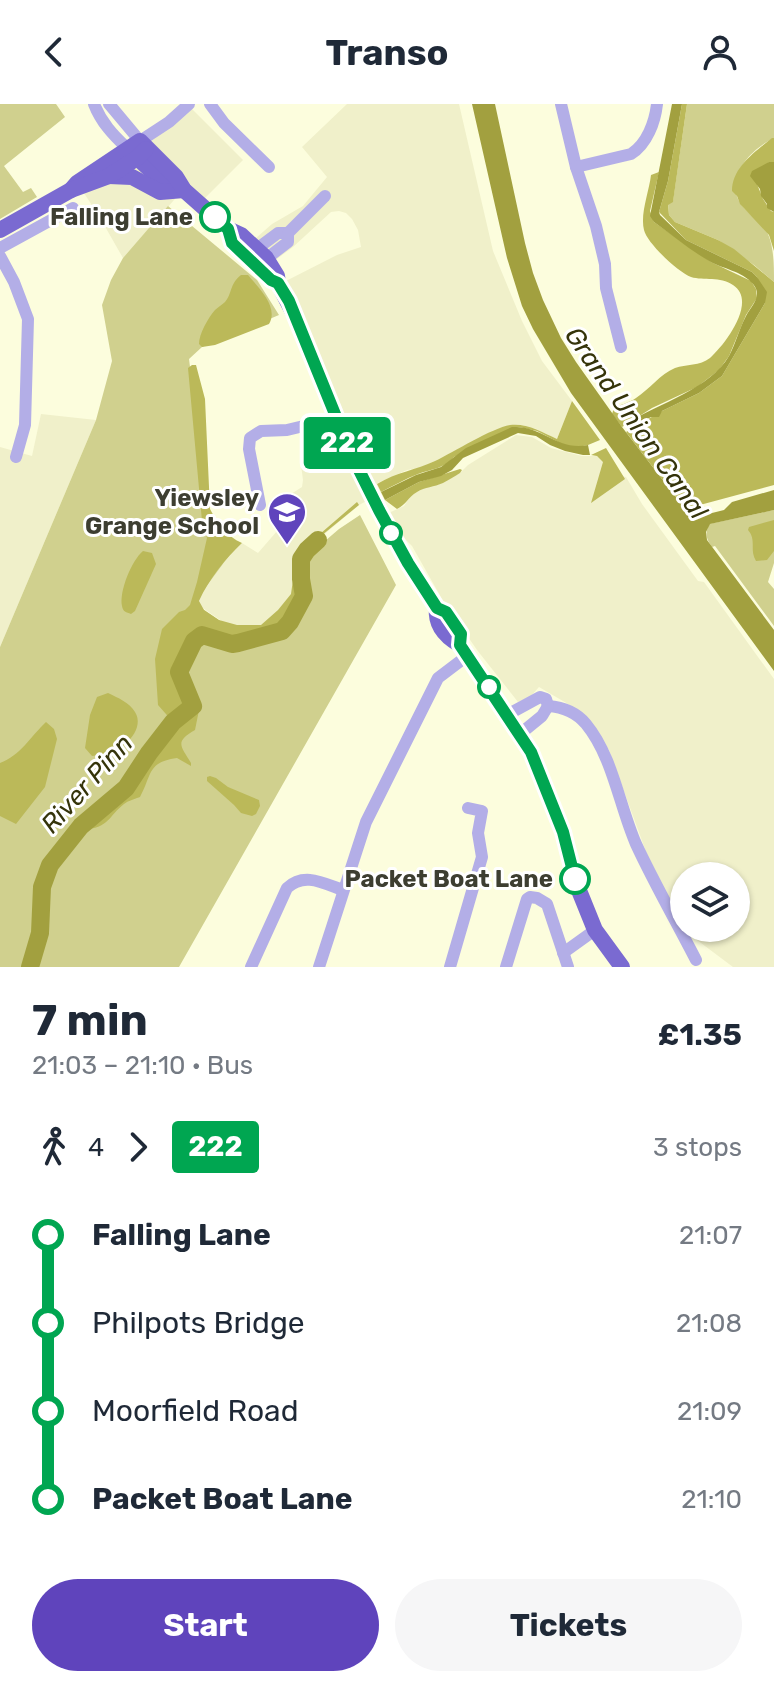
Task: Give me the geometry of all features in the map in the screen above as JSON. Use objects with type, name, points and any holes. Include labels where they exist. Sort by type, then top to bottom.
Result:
[{"type":"main road","points":[[109,176],[137,149]]},
{"type":"main road","points":[[71,190],[77,183],[137,149]]},
{"type":"main road","points":[[137,149],[168,186],[184,190],[228,229],[232,243],[257,257],[271,280],[278,283],[368,489],[408,563],[437,608],[435,619],[448,638],[464,650],[531,752],[553,804],[576,883],[595,930],[622,967]]},
{"type":"main road","points":[[0,230],[71,190],[109,176],[132,177],[160,192],[184,190]]},
{"type":"street","points":[[94,104],[110,131],[137,149]]},
{"type":"street","points":[[109,104],[137,149]]},
{"type":"street","points":[[137,149],[165,131],[169,122],[189,104]]},
{"type":"street","points":[[210,104],[224,123],[269,167]]},
{"type":"street","points":[[561,104],[576,167],[599,239],[605,264],[606,288],[621,347]]},
{"type":"street","points":[[576,167],[637,150],[655,118],[657,104]]},
{"type":"street","points":[[257,257],[278,233],[288,233],[325,196]]},
{"type":"street","points":[[0,248],[73,208]]},
{"type":"street","points":[[0,256],[28,319],[25,425],[16,457]]},
{"type":"street","points":[[260,505],[249,449],[252,436],[261,431],[287,430],[337,418]]},
{"type":"street","points":[[319,967],[366,822],[438,678],[464,650]]},
{"type":"street","points":[[507,715],[540,697],[546,699],[548,706],[542,716],[520,734]]},
{"type":"street","points":[[548,706],[565,709],[581,718],[594,736],[636,842],[696,960]]},
{"type":"street","points":[[468,808],[495,815]]},
{"type":"street","points":[[450,967],[482,857],[478,833],[482,811]]},
{"type":"street","points":[[251,967],[287,888],[294,882],[310,879],[343,890]]},
{"type":"street","points":[[506,967],[530,897],[547,904],[568,967]]},
{"type":"street","points":[[563,953],[595,930]]},
{"type":"shaded area","points":[[347,104],[459,104],[493,251],[542,361],[572,401],[557,439],[523,425],[503,427],[435,461],[369,487],[280,284],[337,255],[361,247],[358,230],[346,213],[331,212],[266,267],[247,246],[272,224],[303,206],[327,177],[302,147]]},
{"type":"shaded area","points":[[682,104],[687,104],[673,202],[668,205],[669,215],[675,222],[734,249],[774,282],[774,485],[685,509],[626,432],[699,393],[722,376],[765,303],[757,277],[752,272],[686,240],[659,212]]},
{"type":"shaded area","points":[[189,106],[243,160],[198,205],[181,192],[123,258],[80,187]]},
{"type":"shaded area","points":[[772,138],[774,162],[769,162],[757,184],[763,199],[774,212],[774,251],[769,235],[732,191],[740,167]]},
{"type":"shaded area","points":[[659,172],[650,211],[654,222],[711,262],[751,281],[757,298],[719,370],[697,387],[652,408],[622,427],[612,414],[614,408],[636,398],[670,371],[710,358],[730,333],[741,312],[740,292],[733,285],[685,274],[646,236],[643,224],[645,203],[651,175]]},
{"type":"shaded area","points":[[241,275],[248,275],[270,304],[269,324],[202,347],[199,340],[202,331]]},
{"type":"shaded area","points":[[196,365],[205,399],[210,509],[223,529],[242,543],[203,593],[199,601],[204,610],[219,620],[237,625],[261,625],[291,594],[296,558],[357,502],[359,505],[299,557],[303,596],[282,631],[238,642],[202,635],[194,641],[179,672],[193,706],[173,722],[158,705],[155,659],[162,629],[190,605],[207,538],[202,521],[188,368]]},
{"type":"shaded area","points":[[572,401],[600,440],[573,448],[537,431],[519,427],[454,457],[442,466],[381,492],[377,484],[435,461],[483,435],[510,425],[528,427],[557,439]]},
{"type":"shaded area","points":[[41,414],[96,420],[0,647],[0,447],[32,456]]},
{"type":"shaded area","points":[[516,435],[532,437],[551,448],[582,456],[597,456],[602,461],[606,448],[621,476],[626,477],[698,581],[704,582],[774,679],[774,967],[733,967],[700,942],[750,942],[750,862],[670,862],[670,900],[649,860],[609,750],[587,719],[539,687],[531,696],[518,702],[442,599],[412,546],[382,516],[404,506],[416,492],[442,483]]},
{"type":"shaded area","name":"Yiewsley Grange School","points":[[347,446],[372,498],[359,505],[302,553],[299,558],[303,596],[282,631],[249,640],[194,602],[242,543],[258,553],[284,523],[276,508],[281,505],[280,501],[302,487],[301,465],[308,458]]},
{"type":"shaded area","points":[[606,448],[625,479],[591,503],[603,462],[591,455]]},
{"type":"shaded area","points":[[460,469],[460,473],[445,482],[417,492],[397,509],[385,500],[419,482]]},
{"type":"shaded area","points":[[774,520],[774,551],[767,560],[756,561],[749,527]]},
{"type":"shaded area","points":[[143,551],[152,553],[156,564],[131,614],[122,608],[122,592],[131,568]]},
{"type":"shaded area","points":[[108,693],[133,709],[138,724],[122,746],[111,753],[92,756],[85,748],[90,715],[97,697]]},
{"type":"shaded area","points":[[200,705],[195,730],[184,738],[181,745],[191,766],[177,758],[155,766],[140,797],[121,806],[106,822],[88,829],[88,825],[127,792],[161,741]]},
{"type":"shaded area","points":[[46,722],[54,729],[57,739],[45,787],[16,824],[0,816],[0,763],[19,751]]},
{"type":"shaded area","points":[[210,776],[259,800],[256,814],[241,813],[207,781]]},
{"type":"green space","points":[[0,104],[56,104],[65,117],[4,166],[23,192],[31,188],[37,197],[0,219]]},
{"type":"green space","points":[[687,104],[774,104],[774,138],[758,148],[743,164],[738,172],[736,191],[739,201],[768,234],[773,251],[774,282],[718,240],[675,222],[669,215],[668,204],[673,201]]},
{"type":"green space","points":[[168,206],[257,280],[279,315],[202,347],[189,359],[208,507],[231,553],[194,603],[249,641],[282,631],[304,596],[301,579],[304,559],[360,515],[396,585],[179,967],[0,967],[0,647],[96,420],[112,361],[102,305],[111,280],[123,258]]},
{"type":"green space","points":[[774,510],[774,563],[768,582],[774,589],[774,626],[715,546],[712,547],[707,534],[709,524]]},
{"type":"water","points":[[472,104],[495,104],[533,273],[561,338],[622,427],[688,513],[705,508],[708,514],[724,510],[732,502],[774,490],[774,510],[710,524],[706,532],[707,540],[774,630],[774,671],[571,393],[533,329],[522,306],[507,258]]},
{"type":"water","name":"Grand Union Canal","points":[[672,104],[682,104],[660,215],[686,240],[752,272],[767,292],[765,303],[722,376],[699,393],[662,411],[659,417],[651,417],[631,428],[627,423],[697,386],[721,367],[757,296],[756,288],[749,280],[702,257],[650,216]]},
{"type":"water","points":[[774,162],[774,212],[767,208],[760,189],[750,176],[752,171]]},
{"type":"water","points":[[512,427],[523,427],[567,444],[588,445],[590,455],[565,451],[536,436],[518,433],[463,458],[441,476],[419,482],[385,500],[381,492],[441,467],[466,448]]},
{"type":"waterway","name":"River Pinn","points":[[30,967],[40,933],[42,887],[50,865],[81,826],[126,788],[173,722],[193,706],[179,672],[194,641],[202,635],[232,644],[282,631],[304,596],[301,559],[318,540]]},
{"type":"bus line","name":"222","points":[[215,217],[228,229],[232,243],[278,283],[289,301],[352,456],[379,510],[408,563],[437,608],[446,612],[461,634],[460,645],[531,752],[563,832],[575,879]]},
{"type":"place","name":"Falling Lane","points":[[215,217]]},
{"type":"place","name":"Yiewsley Grange School","points":[[287,546]]},
{"type":"place","name":"Packet Boat Lane","points":[[575,879]]}]
